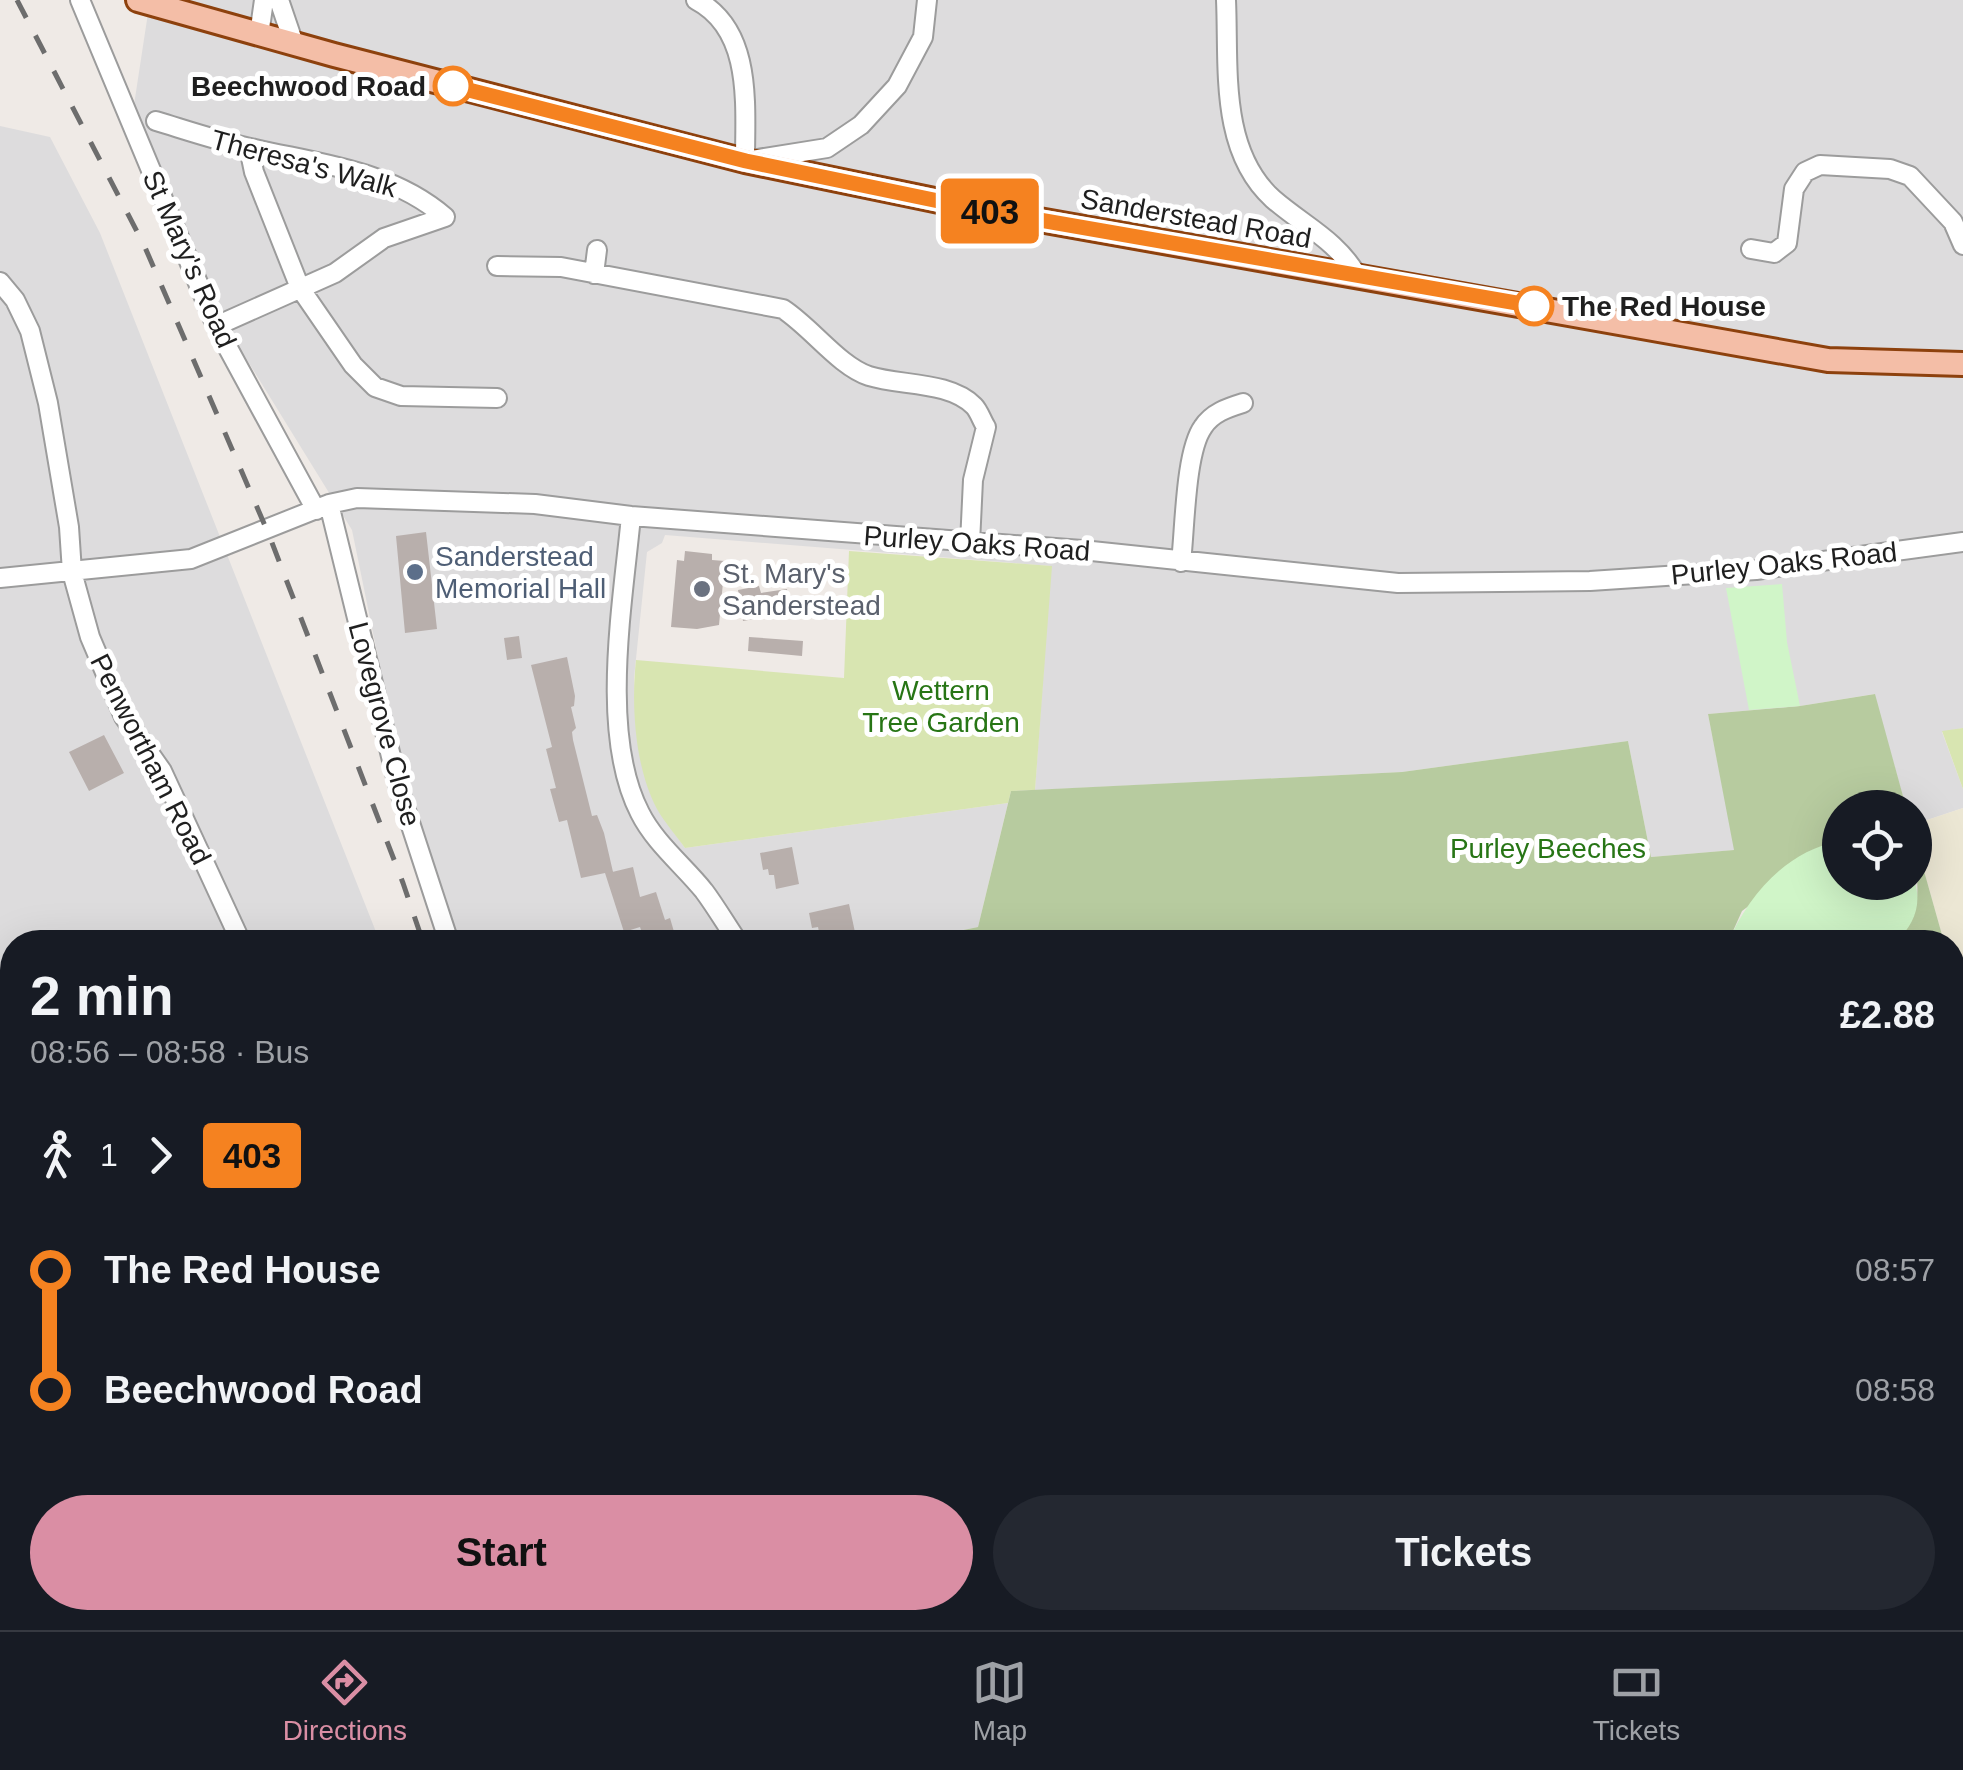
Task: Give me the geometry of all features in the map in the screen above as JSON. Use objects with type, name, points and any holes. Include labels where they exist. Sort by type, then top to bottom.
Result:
[{"type":"main road","name":"Sanderstead Road","points":[[138,0],[746,161],[982,210],[1581,313],[1828,360],[1963,364]]},
{"type":"street","name":"St Mary's Road","points":[[80,0],[216,326],[323,507]]},
{"type":"street","points":[[259,35],[264,0]]},
{"type":"street","points":[[279,0],[294,44]]},
{"type":"street","points":[[696,0],[710,8],[729,29],[739,58],[745,92],[746,161],[826,148],[861,125],[896,86],[914,54],[922,37],[926,0]]},
{"type":"street","points":[[1226,0],[1232,124],[1248,169],[1272,198],[1346,256],[1358,277]]},
{"type":"street","name":"Theresa's Walk","points":[[156,121],[389,182],[424,200],[445,217],[384,238],[335,273],[300,288]]},
{"type":"street","points":[[249,148],[254,172],[300,288],[353,365],[375,387],[401,396],[476,389],[497,398]]},
{"type":"street","points":[[1751,249],[1774,254],[1787,243],[1794,189],[1804,172],[1820,166],[1890,170],[1910,176],[1954,222],[1963,244]]},
{"type":"street","points":[[594,274],[597,250]]},
{"type":"street","points":[[497,266],[561,268],[784,309],[806,324],[846,365],[868,376],[950,392],[974,406],[986,426],[973,480],[970,543]]},
{"type":"street","name":"Penwortham Road","points":[[0,282],[15,300],[30,331],[48,403],[69,526],[72,572],[90,637],[124,717],[162,770],[235,930]]},
{"type":"street","points":[[216,326],[300,288]]},
{"type":"street","points":[[1181,562],[1193,444],[1204,424],[1220,410],[1243,403]]},
{"type":"street","name":"Purley Oaks Road","points":[[0,578],[191,558],[323,507],[358,498],[535,504],[631,516],[1082,550],[1398,582],[1590,581],[1756,570],[1963,542]]},
{"type":"street","name":"Lovegrove Close","points":[[323,507],[399,789],[445,930]]},
{"type":"street","points":[[631,516],[618,671],[618,729],[628,775],[640,814],[730,930]]},
{"type":"shaded area","points":[[150,0],[1963,0],[1963,728],[1942,732],[1963,789],[1963,808],[1932,818],[1932,790],[1901,790],[1874,694],[1800,706],[1708,714],[1735,850],[1651,857],[1628,741],[1402,772],[1035,790],[1051,566],[665,535],[662,543],[647,552],[634,678],[637,728],[645,773],[657,808],[685,848],[1008,803],[978,927],[453,930],[400,765],[352,530],[218,313],[134,105]]},
{"type":"shaded area","points":[[0,126],[50,137],[100,233],[375,930],[0,930]]},
{"type":"shaded area","points":[[1963,808],[1963,930],[1941,930],[1932,899],[1932,818]]},
{"type":"green space","name":"Wettern Tree Garden","points":[[849,551],[1052,566],[1035,790],[1011,791],[1008,803],[685,848],[657,809],[639,756],[634,697],[636,660],[844,678]]},
{"type":"green space","points":[[1782,584],[1787,642],[1800,706],[1749,710],[1726,588]]},
{"type":"green space","name":"Purley Beeches","points":[[1875,694],[1901,790],[1822,790],[1822,851],[1742,911],[1733,930],[963,930],[978,927],[1011,791],[1402,772],[1628,741],[1651,857],[1734,850],[1708,714]]},
{"type":"green space","points":[[1963,728],[1963,789],[1942,731]]},
{"type":"green space","points":[[1822,846],[1822,900],[1917,900],[1907,929],[1734,930],[1758,892],[1803,854]]},
{"type":"green space","points":[[1932,899],[1941,930],[1906,930],[1917,900]]},
{"type":"building","name":"Sanderstead Memorial Hall","points":[[426,532],[437,629],[405,633],[396,536]]},
{"type":"building","name":"St. Mary's Sanderstead","points":[[685,551],[712,554],[712,560],[725,561],[719,625],[697,629],[671,627],[677,560],[684,561]]},
{"type":"building","points":[[759,586],[761,593],[787,589],[791,612],[743,621],[738,590]]},
{"type":"building","points":[[519,636],[522,658],[507,660],[504,638]]},
{"type":"building","points":[[749,637],[803,641],[802,656],[748,651]]},
{"type":"building","points":[[567,657],[575,696],[571,707],[576,728],[573,740],[592,816],[597,815],[604,833],[613,872],[633,867],[640,897],[656,892],[665,920],[670,918],[674,930],[623,930],[605,873],[581,878],[567,820],[559,822],[550,789],[556,788],[546,749],[552,747],[531,665]]},
{"type":"building","points":[[104,735],[124,773],[89,791],[69,752]]},
{"type":"building","points":[[792,847],[799,884],[776,889],[774,875],[763,870],[760,853]]},
{"type":"building","points":[[849,904],[855,930],[812,928],[809,913]]},
{"type":"railway","points":[[17,0],[144,245],[269,535],[419,930]]},
{"type":"bus line","name":"403","points":[[453,86],[746,161],[982,210],[1534,306]]},
{"type":"place","name":"Beechwood Road","points":[[453,86]]},
{"type":"place","name":"The Red House","points":[[1534,306]]},
{"type":"place","name":"Sanderstead Memorial Hall","points":[[415,572]]},
{"type":"place","name":"St. Mary's Sanderstead","points":[[702,589]]}]
